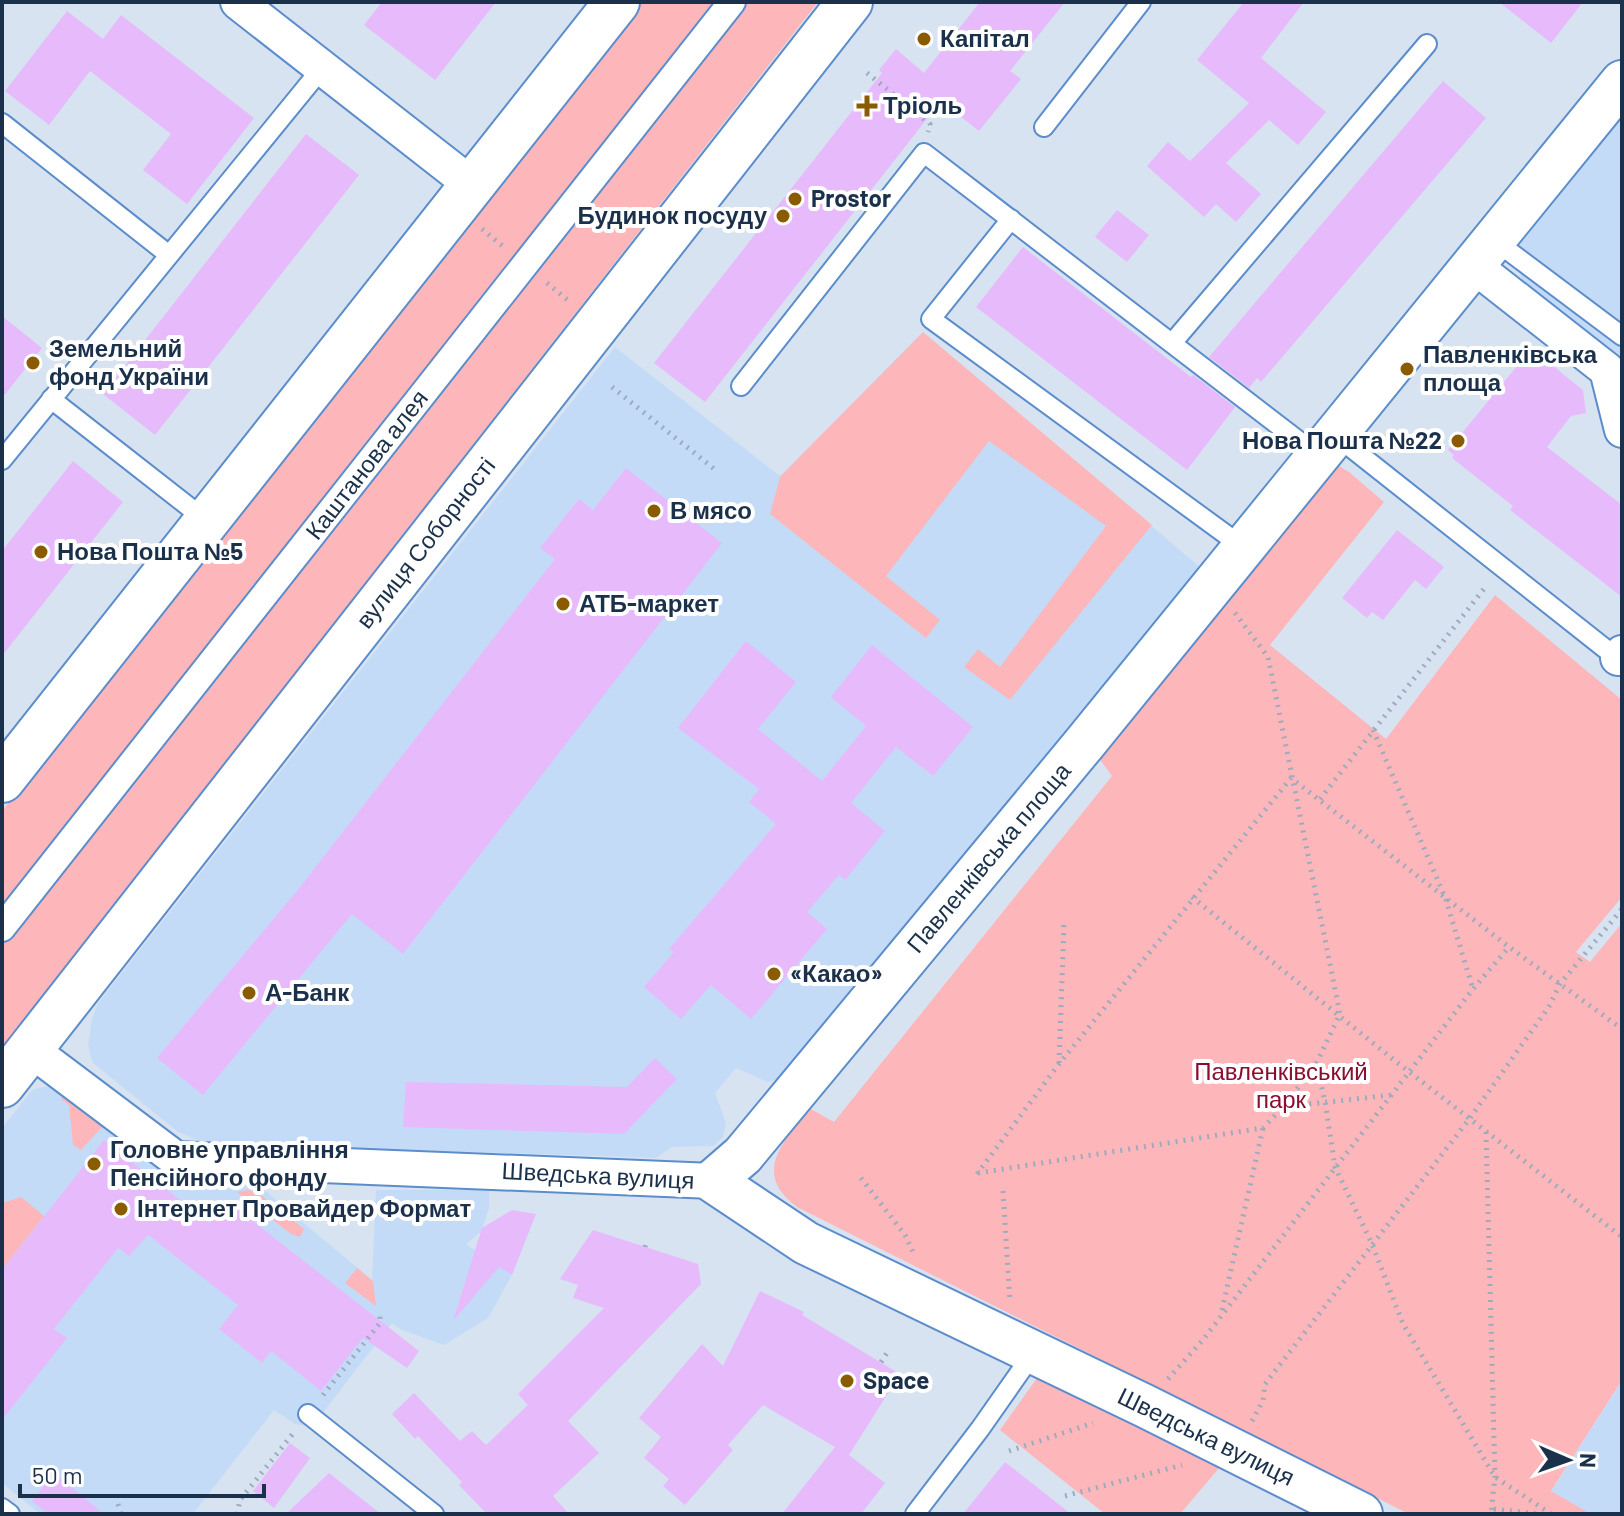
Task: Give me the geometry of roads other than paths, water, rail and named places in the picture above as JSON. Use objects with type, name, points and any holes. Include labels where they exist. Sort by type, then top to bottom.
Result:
[{"type":"main road","points":[[2,780],[617,2]]},
{"type":"main road","name":"вулиця Соборності","points":[[2,1085],[850,2]]},
{"type":"street","points":[[238,2],[472,185]]},
{"type":"street","name":"Каштанова алея","points":[[2,928],[732,2]]},
{"type":"street","name":"Павленківська площа","points":[[713,1181],[743,1155],[1084,744],[1622,82]]},
{"type":"street","points":[[1483,253],[1607,370],[1622,430]]},
{"type":"street","name":"Шведська вулиця","points":[[30,1049],[176,1159],[713,1181],[806,1243],[1361,1514]]},
{"type":"lane","points":[[1044,127],[1141,2]]},
{"type":"lane","points":[[1173,342],[1427,44]]},
{"type":"lane","points":[[4,452],[322,68]]},
{"type":"lane","points":[[2,123],[169,255]]},
{"type":"lane","points":[[741,386],[924,153],[1173,342],[1502,567],[1621,658]]},
{"type":"lane","points":[[1011,219],[931,319],[1243,547]]},
{"type":"lane","points":[[1483,253],[1622,336]]},
{"type":"lane","points":[[51,399],[207,521]]},
{"type":"lane","points":[[915,1514],[980,1429],[1023,1347]]},
{"type":"lane","points":[[308,1414],[434,1514]]},
{"type":"lane","points":[[2,1508],[10,1514]]},
{"type":"place","name":"Капітал","points":[[924,39]]},
{"type":"place","name":"Тріоль","points":[[867,106]]},
{"type":"place","name":"Prostor","points":[[795,199]]},
{"type":"place","name":"Будинок посуду","points":[[783,216]]},
{"type":"place","name":"Земельний фонд України","points":[[33,363]]},
{"type":"place","name":"Павленківська площа","points":[[1407,369]]},
{"type":"place","name":"Нова Пошта №22","points":[[1458,441]]},
{"type":"place","name":"В мясо","points":[[654,511]]},
{"type":"place","name":"Нова Пошта №5","points":[[41,552]]},
{"type":"place","name":"АТБ-маркет","points":[[563,604]]},
{"type":"place","name":"«Какао»","points":[[774,974]]},
{"type":"place","name":"А-Банк","points":[[249,993]]},
{"type":"place","name":"Головне управління Пенсійного фонду","points":[[94,1164]]},
{"type":"place","name":"Інтернет Провайдер Формат","points":[[121,1209]]},
{"type":"place","name":"Space","points":[[847,1381]]},
{"type":"park label","name":"Павленківський парк","points":[[1281,1086]]}]
